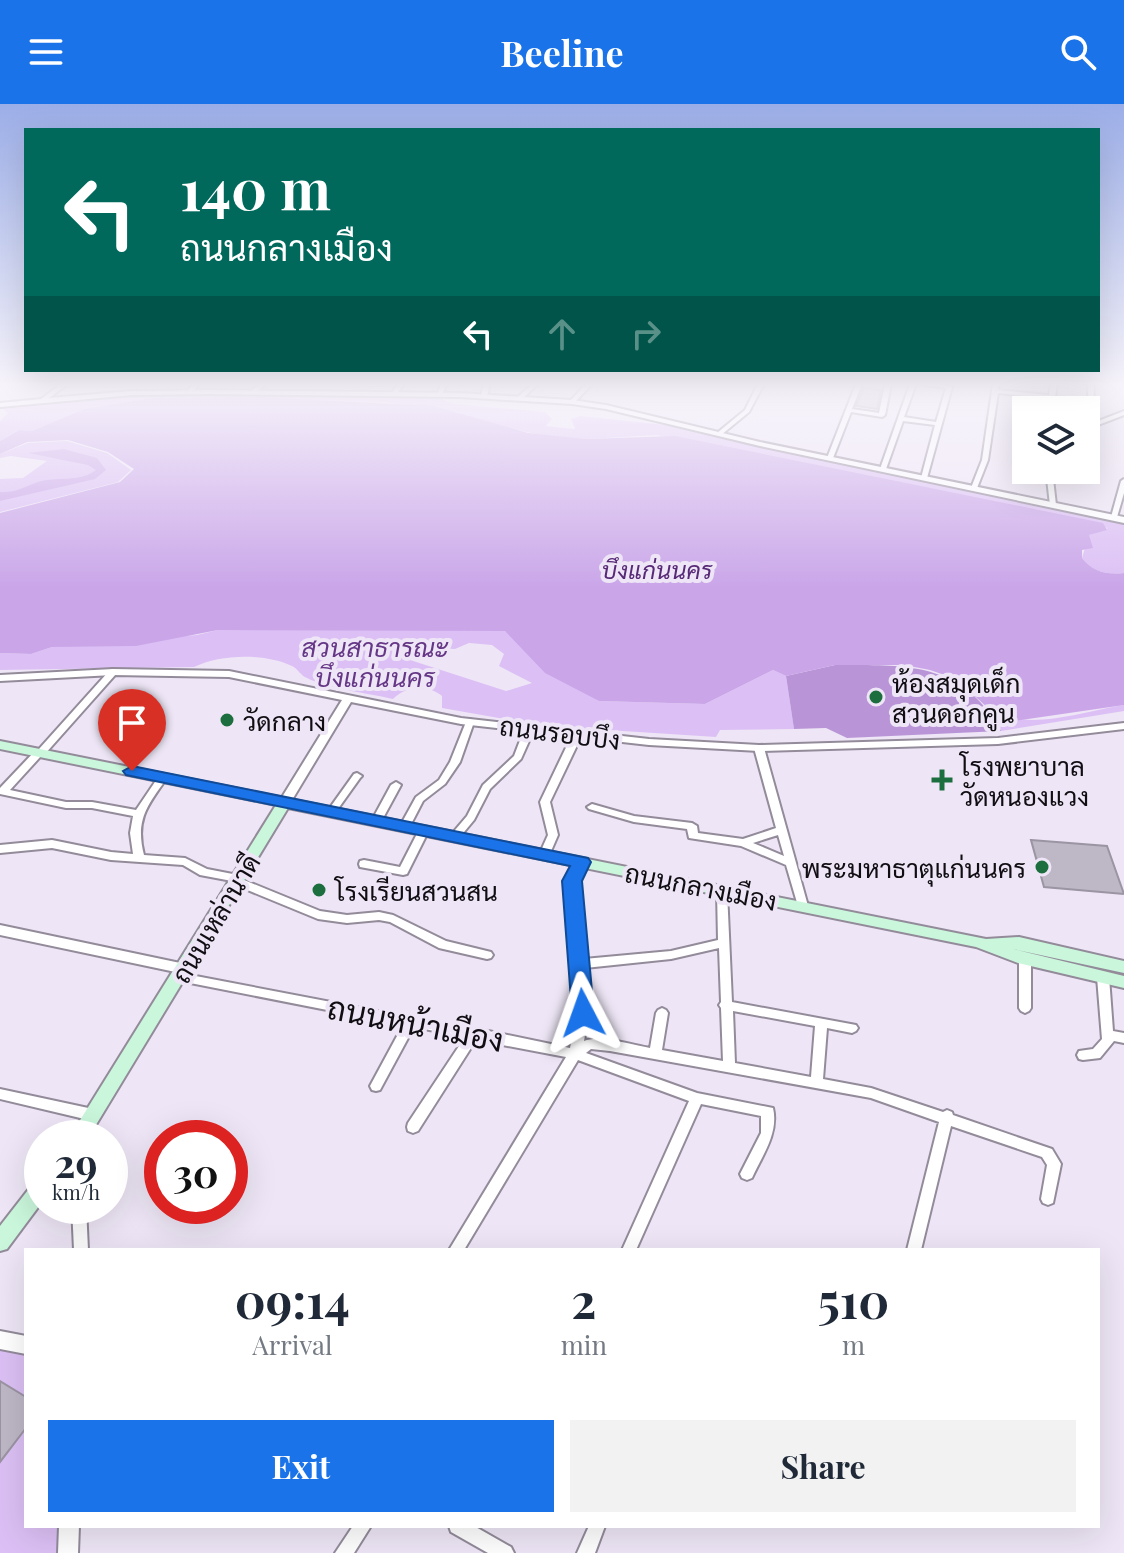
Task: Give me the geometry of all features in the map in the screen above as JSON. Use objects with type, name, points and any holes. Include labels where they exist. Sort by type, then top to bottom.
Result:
[{"type":"main road","name":"ถนนกลางเมือง","points":[[0,745],[978,942],[1025,959],[1103,969],[1124,967]]},
{"type":"main road","name":"ถนนเหล่านาดี","points":[[90,1120],[183,973],[285,802]]},
{"type":"main road","name":"ถนนกลางเมือง","points":[[978,942],[1019,943],[1103,969],[1124,982]]},
{"type":"main road","points":[[0,1242],[24,1211]]},
{"type":"street","points":[[800,452],[1124,520]]},
{"type":"street","points":[[830,458],[832,452]]},
{"type":"street","points":[[883,469],[890,452]]},
{"type":"street","points":[[924,478],[931,452]]},
{"type":"street","points":[[974,488],[986,452]]},
{"type":"street","points":[[1114,517],[1124,481]]},
{"type":"street","points":[[1051,484],[1053,505]]},
{"type":"street","points":[[1,804],[4,792],[113,672]]},
{"type":"street","name":"ถนนรอบบึง","points":[[0,678],[113,672],[229,674],[470,722],[577,735],[759,748],[998,741],[1124,726]]},
{"type":"street","name":"ถนนเหล่านาดี","points":[[285,802],[349,697]]},
{"type":"street","points":[[405,826],[419,799],[442,782],[455,762],[470,722]]},
{"type":"street","points":[[455,836],[471,818],[486,787],[518,757],[529,730]]},
{"type":"street","points":[[544,855],[553,835],[545,802],[549,787],[577,735]]},
{"type":"street","points":[[759,748],[803,906]]},
{"type":"street","points":[[332,811],[357,776]]},
{"type":"street","points":[[139,856],[133,837],[135,813],[162,778]]},
{"type":"street","points":[[377,820],[396,785]]},
{"type":"street","points":[[4,792],[66,805],[92,805],[135,813]]},
{"type":"street","points":[[592,807],[634,819],[692,826],[693,836],[703,840],[743,843],[791,863]]},
{"type":"street","points":[[364,864],[403,871],[424,830]]},
{"type":"street","points":[[743,843],[782,830]]},
{"type":"street","points":[[0,849],[52,844],[111,856],[185,862],[204,872],[238,880],[330,918],[379,916],[393,919],[443,945],[487,955]]},
{"type":"street","points":[[457,1248],[575,1054],[583,1013],[572,881],[582,862]]},
{"type":"street","points":[[722,891],[729,1065]]},
{"type":"street","name":"ถนนหน้าเมือง","points":[[0,930],[183,973],[575,1054],[697,1098],[768,1112],[767,1133],[747,1174]]},
{"type":"street","points":[[580,964],[671,955],[724,943]]},
{"type":"street","points":[[1025,959],[1025,1008]]},
{"type":"street","points":[[1083,1055],[1099,1053],[1107,1043],[1103,969]]},
{"type":"street","points":[[725,1005],[852,1028]]},
{"type":"street","points":[[655,1054],[662,1013]]},
{"type":"street","points":[[376,1086],[411,1021]]},
{"type":"street","points":[[817,1083],[821,1022]]},
{"type":"street","points":[[413,1127],[474,1033]]},
{"type":"street","points":[[1107,1034],[1124,1038]]},
{"type":"street","points":[[575,1054],[589,1044],[729,1065],[871,1093],[947,1116],[1047,1153],[1054,1164],[1048,1199]]},
{"type":"street","points":[[0,1094],[93,1115]]},
{"type":"street","points":[[630,1248],[697,1098]]},
{"type":"street","points":[[914,1248],[947,1116]]},
{"type":"street","points":[[80,1224],[81,1248]]},
{"type":"street","points":[[0,1340],[24,1345]]},
{"type":"street","points":[[68,1553],[69,1528]]},
{"type":"street","points":[[344,1553],[362,1528]]},
{"type":"street","points":[[461,1528],[505,1553]]},
{"type":"street","points":[[586,1553],[596,1528]]},
{"type":"green space","points":[[102,452],[131,470],[118,482],[0,512],[0,479],[23,478],[47,461],[11,456],[0,458],[0,454]]},
{"type":"green space","points":[[738,452],[792,452],[1124,522],[1124,573],[1101,572],[1082,558],[1089,535],[1108,528]]},
{"type":"green space","name":"สวนสาธารณะ บึงแก่นนคร","points":[[338,628],[505,631],[599,701],[705,704],[773,670],[786,676],[794,729],[720,730],[716,737],[545,726],[442,708],[442,696],[423,688],[404,691],[393,699],[337,688],[305,677],[292,666],[256,657],[229,658],[194,667],[0,670],[0,653],[31,654],[52,647],[197,635],[218,630]],"holes":[[[469,643],[492,645],[504,654],[499,666],[532,683],[506,691],[407,659],[413,647],[455,649]]]},
{"type":"green space","points":[[1124,705],[1124,711],[1001,731],[989,709],[1003,716],[1037,720]]},
{"type":"green space","points":[[0,1346],[24,1350],[24,1528],[61,1528],[61,1553],[0,1553]]},
{"type":"shaded area","points":[[835,665],[908,667],[950,679],[969,691],[986,708],[1001,731],[847,738],[826,728],[794,729],[786,676]]},
{"type":"water","points":[[74,452],[97,458],[106,470],[95,479],[0,501],[0,492],[15,491],[46,480],[83,477],[96,470],[88,465],[28,453]]},
{"type":"water","name":"บึงแก่นนคร","points":[[108,452],[752,452],[1103,523],[1107,530],[1089,535],[1093,548],[1082,550],[1082,558],[1101,572],[1124,573],[1124,705],[1014,721],[989,709],[956,679],[904,665],[835,665],[786,676],[773,670],[705,704],[599,701],[545,673],[505,631],[218,630],[136,646],[52,647],[31,654],[0,653],[0,513],[120,482],[134,469]]},
{"type":"building","points":[[1031,840],[1107,846],[1124,894],[1044,887]]},
{"type":"building","points":[[0,1381],[24,1396],[24,1431],[0,1462]]},
{"type":"place","name":"ห้องสมุดเด็ก สวนดอกคูน","points":[[876,697]]},
{"type":"place","name":"วัดกลาง","points":[[227,720]]},
{"type":"place","name":"โรงพยาบาล วัดหนองแวง","points":[[942,780]]},
{"type":"place","name":"พระมหาธาตุแก่นนคร","points":[[1042,867]]},
{"type":"place","name":"โรงเรียนสวนสน","points":[[319,890]]},
{"type":"route","points":[[132,771],[582,862],[572,881],[583,1013]]}]
